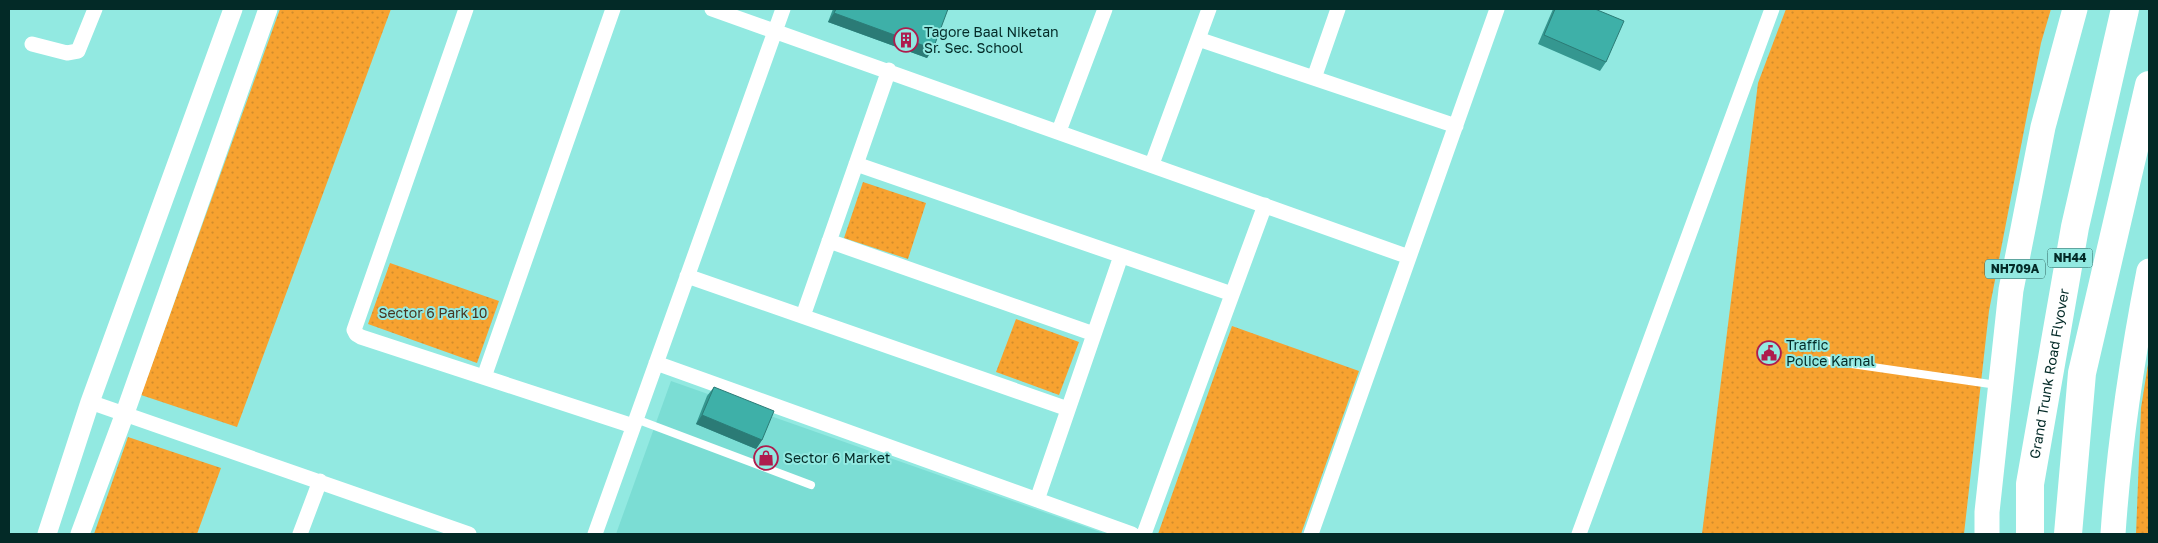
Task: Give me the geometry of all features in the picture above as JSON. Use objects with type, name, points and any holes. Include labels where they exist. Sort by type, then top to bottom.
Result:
[{"type":"highway","name":"NH709A","points":[[1987,534],[1987,512],[2011,290],[2043,127],[2075,9]]},
{"type":"highway","name":"Grand Trunk Road Flyover","points":[[2030,522],[2030,484],[2075,227],[2125,9]]},
{"type":"highway","name":"NH44","points":[[2069,524],[2082,373],[2149,85]]},
{"type":"highway","points":[[2113,534],[2116,491],[2134,350],[2149,271]]},
{"type":"street","points":[[32,44],[67,53],[78,51],[95,9]]},
{"type":"street","points":[[47,534],[90,402],[233,9]]},
{"type":"street","points":[[80,534],[125,413],[268,9]]},
{"type":"street","points":[[466,9],[354,330],[361,337],[634,423]]},
{"type":"street","points":[[484,377],[613,9]]},
{"type":"street","points":[[712,9],[890,70],[1409,257]]},
{"type":"street","points":[[595,534],[783,9]]},
{"type":"street","points":[[1059,131],[1105,9]]},
{"type":"street","points":[[1152,164],[1209,9]]},
{"type":"street","points":[[1314,78],[1338,9]]},
{"type":"street","points":[[1311,534],[1497,9]]},
{"type":"street","points":[[1579,534],[1772,9]]},
{"type":"street","points":[[1198,39],[1456,126]]},
{"type":"street","points":[[802,316],[890,70]]},
{"type":"street","points":[[856,164],[1232,294]]},
{"type":"street","points":[[1144,534],[1265,205]]},
{"type":"street","points":[[829,241],[1094,334]]},
{"type":"street","points":[[1037,500],[1121,256]]},
{"type":"street","points":[[687,276],[1068,409]]},
{"type":"street","points":[[656,363],[1132,534]]},
{"type":"street","points":[[90,402],[469,534]]},
{"type":"street","points":[[300,534],[320,481]]},
{"type":"lane","points":[[1824,360],[2001,386]]},
{"type":"lane","points":[[634,423],[811,486]]},
{"type":"shaded area","name":"Sector 6 Market","points":[[671,381],[1106,534],[616,534]]},
{"type":"green space","points":[[280,9],[391,9],[237,427],[141,395]]},
{"type":"green space","points":[[1786,9],[2051,9],[2041,43],[1989,311],[1964,534],[1702,534],[1758,83]]},
{"type":"green space","points":[[863,182],[926,203],[908,259],[844,238]]},
{"type":"green space","name":"Sector 6 Park 10","points":[[390,263],[499,301],[477,363],[368,324]]},
{"type":"green space","points":[[1016,319],[1079,342],[1059,395],[996,372]]},
{"type":"green space","points":[[1232,326],[1359,371],[1301,534],[1158,534]]},
{"type":"green space","points":[[2149,358],[2149,534],[2136,534],[2141,408]]},
{"type":"green space","points":[[128,437],[221,468],[197,534],[94,534]]},
{"type":"building","name":"Tagore Baal Niketan Sr. Sec. School","points":[[836,9],[948,9],[933,49],[834,13]]},
{"type":"building","points":[[1555,9],[1595,9],[1624,21],[1606,62],[1544,35]]},
{"type":"building","points":[[714,387],[774,411],[762,440],[702,415]]},
{"type":"place","name":"Tagore Baal Niketan Sr. Sec. School","points":[[906,40]]},
{"type":"place","name":"Traffic Police Karnal","points":[[1769,353]]},
{"type":"place","name":"Sector 6 Market","points":[[766,458]]}]
